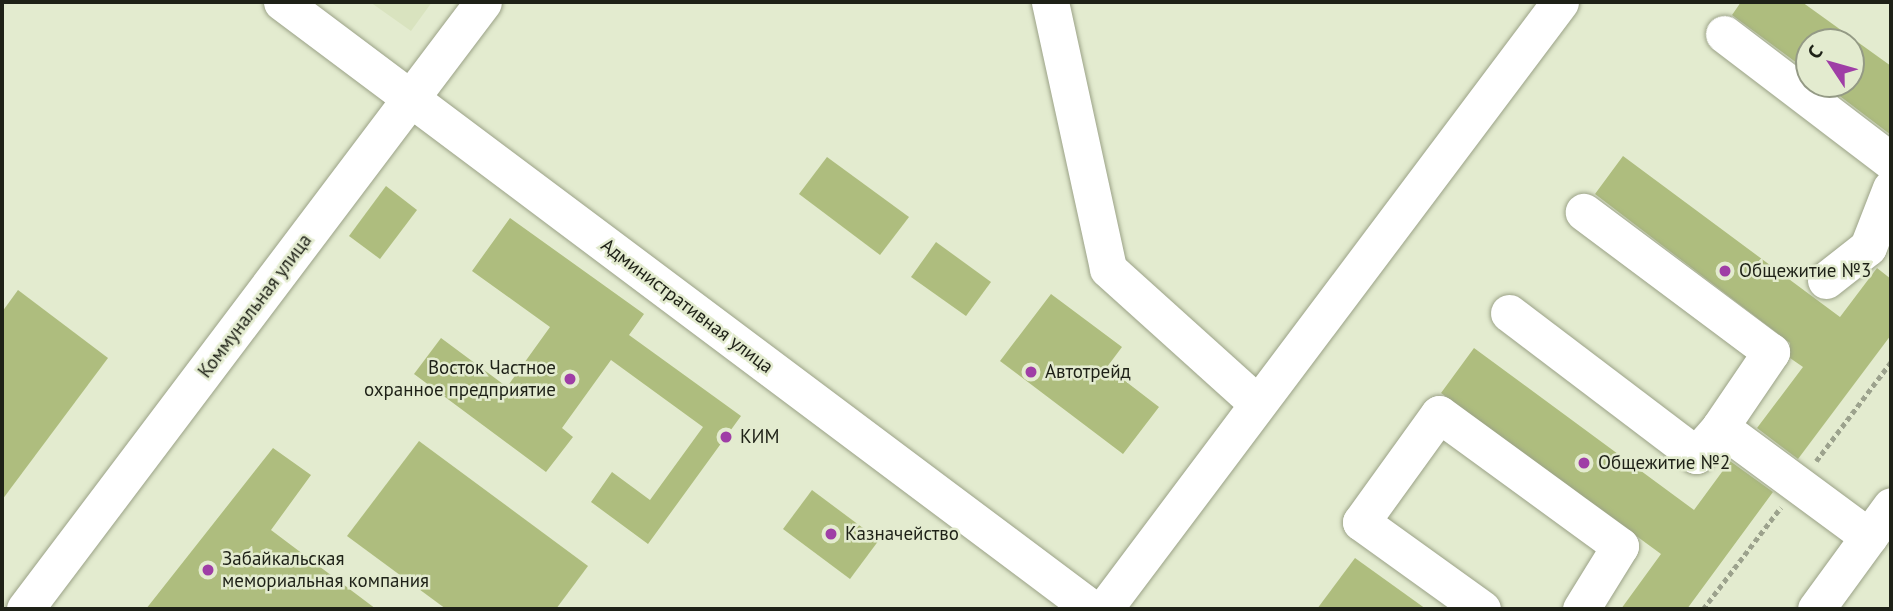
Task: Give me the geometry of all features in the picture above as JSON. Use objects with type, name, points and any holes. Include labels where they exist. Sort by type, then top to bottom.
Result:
[{"type":"street","name":"Административная улица","points":[[282,2],[1092,609]]},
{"type":"street","name":"Коммунальная улица","points":[[25,609],[483,2]]},
{"type":"street","points":[[1051,2],[1108,269],[1257,402]]},
{"type":"street","points":[[1104,609],[1560,2]]},
{"type":"street","points":[[1724,34],[1891,161]]},
{"type":"street","points":[[1826,280],[1880,256],[1891,188]]},
{"type":"street","points":[[1509,313],[1696,455],[1720,427],[1771,352],[1584,212]]},
{"type":"street","points":[[1482,609],[1362,522],[1439,414],[1620,546],[1581,609]]},
{"type":"street","points":[[1720,427],[1869,537]]},
{"type":"street","points":[[1816,609],[1891,506]]},
{"type":"shaded area","points":[[370,2],[432,2],[411,31]]},
{"type":"building","points":[[1741,2],[1802,2],[1838,28],[1795,28],[1795,62],[1732,15]]},
{"type":"building","points":[[1865,47],[1891,66],[1891,135],[1842,98],[1865,98]]},
{"type":"building","points":[[1623,156],[1840,317],[1877,268],[1891,279],[1891,335],[1798,459],[1757,428],[1803,367],[1790,358],[1790,343],[1595,194]]},
{"type":"building","points":[[827,157],[909,217],[880,255],[799,194]]},
{"type":"building","points":[[386,186],[417,210],[380,259],[349,236]]},
{"type":"building","points":[[510,218],[644,314],[629,335],[741,416],[648,544],[591,502],[612,472],[650,500],[703,427],[611,360],[562,428],[573,437],[546,472],[414,374],[441,338],[507,387],[550,327],[472,271]]},
{"type":"building","points":[[936,242],[991,282],[966,316],[911,277]]},
{"type":"building","points":[[18,290],[108,358],[2,500],[2,312]]},
{"type":"building","points":[[1051,294],[1122,347],[1107,367],[1159,407],[1123,454],[1000,361]]},
{"type":"building","name":"Общежитие №2","points":[[1474,348],[1694,510],[1730,461],[1773,492],[1687,609],[1621,609],[1661,554],[1441,393]]},
{"type":"building","points":[[419,441],[588,566],[556,609],[446,609],[347,536]]},
{"type":"building","points":[[273,448],[311,475],[271,530],[376,609],[146,609]]},
{"type":"building","name":"Казначейство","points":[[812,490],[879,540],[850,579],[783,529]]},
{"type":"building","points":[[1355,558],[1426,609],[1317,609]]},
{"type":"place","name":"Общежитие №3","points":[[1725,271]]},
{"type":"place","name":"Автотрейд","points":[[1031,372]]},
{"type":"place","name":"Восток Частное охранное предприятие","points":[[570,379]]},
{"type":"place","name":"КИМ","points":[[726,437]]},
{"type":"place","name":"Общежитие №2","points":[[1584,463]]},
{"type":"place","name":"Казначейство","points":[[831,534]]},
{"type":"place","name":"Забайкальская мемориальная компания","points":[[208,570]]}]
